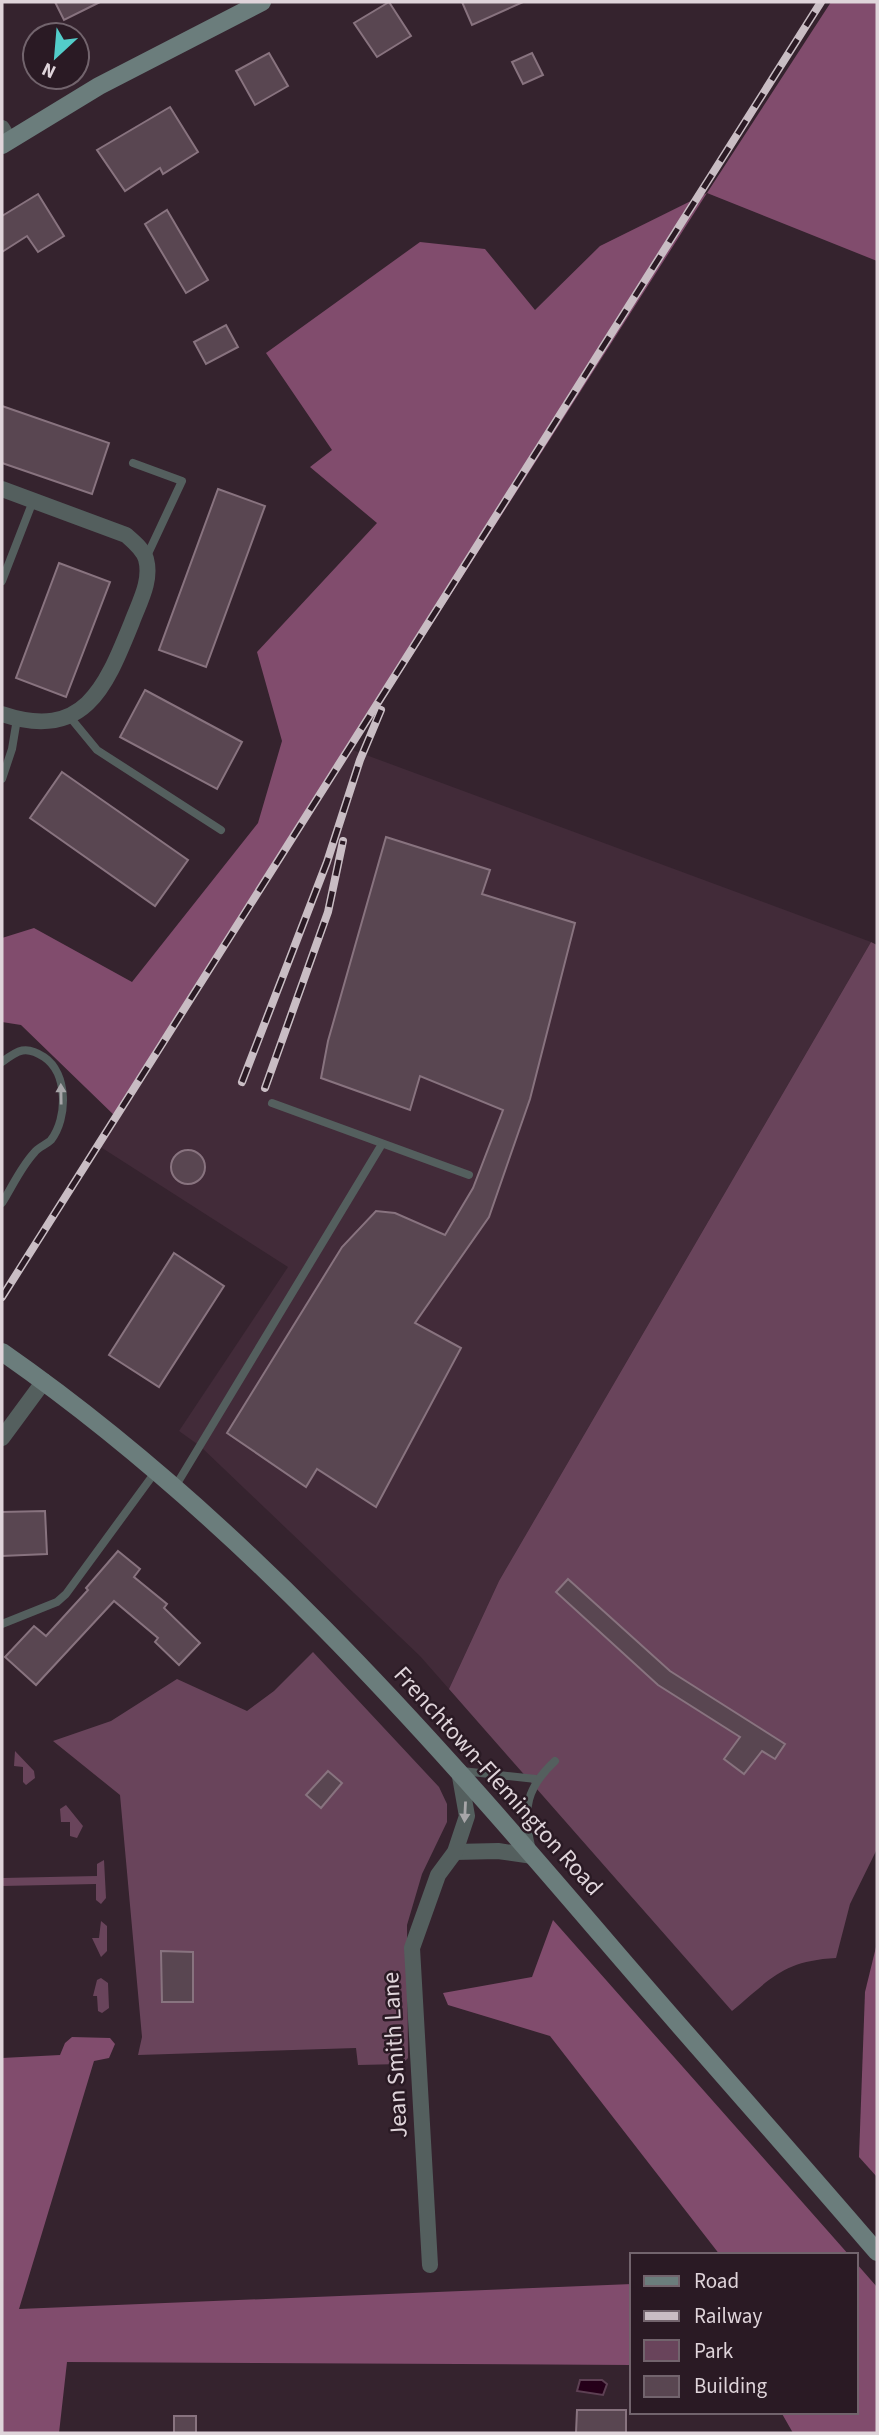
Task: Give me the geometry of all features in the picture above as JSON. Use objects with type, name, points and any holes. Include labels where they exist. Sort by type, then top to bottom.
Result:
[{"type":"main road","points":[[4,138],[262,2]]},
{"type":"main road","name":"Frenchtown-Flemington Road","points":[[2,1352],[44,1381],[175,1487],[317,1618],[458,1771],[877,2252]]},
{"type":"street","points":[[2,489],[126,535],[138,544],[146,558],[146,588],[110,674],[89,703],[69,716],[38,721],[9,717]]},
{"type":"street","points":[[2,1438],[44,1381]]},
{"type":"street","name":"Jean Smith Lane","points":[[430,2265],[412,1948],[438,1875],[455,1852],[467,1816],[458,1771]]},
{"type":"street","points":[[455,1852],[477,1850],[533,1856]]},
{"type":"lane","points":[[133,463],[182,481],[146,558]]},
{"type":"lane","points":[[2,581],[33,501]]},
{"type":"lane","points":[[69,716],[97,750],[221,830]]},
{"type":"lane","points":[[2,779],[12,749],[9,717]]},
{"type":"lane","points":[[2,1062],[20,1049],[31,1049],[50,1061],[63,1090],[57,1129],[49,1142],[34,1151],[2,1202]]},
{"type":"lane","points":[[272,1104],[469,1175]]},
{"type":"lane","points":[[175,1487],[382,1144]]},
{"type":"lane","points":[[2,1624],[57,1602],[66,1594],[156,1471]]},
{"type":"lane","points":[[533,1856],[526,1819],[536,1779],[555,1761]]},
{"type":"lane","points":[[458,1771],[536,1779]]},
{"type":"shaded area","points":[[831,2],[877,2],[877,261],[707,193]]},
{"type":"shaded area","points":[[707,193],[117,1118],[21,1025],[2,1022],[2,938],[34,928],[132,982],[258,823],[282,741],[257,652],[377,523],[310,467],[332,450],[266,353],[420,242],[485,249],[535,310],[600,246]]},
{"type":"shaded area","points":[[350,749],[871,942],[499,1581],[449,1689],[420,1656],[200,1446],[179,1431],[288,1267],[99,1146]]},
{"type":"shaded area","points":[[553,1920],[847,2253],[718,2253],[550,2036],[448,2005],[443,1993],[532,1977]]},
{"type":"shaded area","points":[[877,1943],[877,2177],[859,2157],[865,1992]]},
{"type":"shaded area","points":[[72,2037],[110,2038],[115,2044],[109,2058],[94,2061],[19,2309],[630,2284],[630,2365],[67,2362],[59,2433],[2,2433],[2,2058],[60,2055],[65,2043]]},
{"type":"shaded area","points":[[858,2265],[877,2287],[877,2433],[793,2433],[782,2414],[858,2414]]},
{"type":"shaded area","points":[[580,2380],[602,2380],[607,2384],[603,2395],[577,2391]]},
{"type":"green space","points":[[871,942],[877,945],[877,1849],[850,1904],[836,1958],[802,1963],[778,1974],[732,2011],[449,1689],[499,1581]]},
{"type":"green space","points":[[313,1652],[439,1787],[447,1804],[447,1822],[422,1874],[407,1925],[408,2058],[402,2064],[358,2065],[356,2048],[138,2055],[142,2037],[120,1795],[53,1741],[111,1721],[177,1679],[247,1711],[274,1691]]},
{"type":"green space","points":[[15,1751],[34,1771],[35,1778],[26,1785],[23,1782],[23,1767],[14,1766]]},
{"type":"green space","points":[[66,1805],[83,1826],[77,1838],[70,1836],[70,1822],[61,1822],[60,1809]]},
{"type":"green space","points":[[104,1860],[106,1898],[101,1904],[96,1900],[96,1884],[2,1886],[2,1878],[97,1876],[97,1864]]},
{"type":"green space","points":[[101,1921],[107,1926],[107,1951],[101,1957],[92,1938],[99,1938]]},
{"type":"green space","points":[[101,1978],[108,1983],[109,2008],[102,2013],[98,2011],[97,1996],[93,1996],[97,1980]]},
{"type":"building","points":[[55,2],[100,2],[64,20]]},
{"type":"building","points":[[389,2],[411,36],[377,57],[354,23]]},
{"type":"building","points":[[462,2],[523,2],[472,25]]},
{"type":"building","points":[[269,53],[288,86],[255,105],[236,71]]},
{"type":"building","points":[[532,53],[543,75],[523,84],[512,62]]},
{"type":"building","points":[[170,107],[198,152],[163,174],[160,168],[125,191],[97,150]]},
{"type":"building","points":[[38,194],[64,236],[38,252],[27,236],[2,252],[2,216]]},
{"type":"building","points":[[167,210],[208,280],[186,293],[145,224]]},
{"type":"building","points":[[226,325],[238,347],[206,364],[194,342]]},
{"type":"building","points":[[2,406],[109,443],[92,494],[2,463]]},
{"type":"building","points":[[218,489],[265,506],[206,667],[159,650]]},
{"type":"building","points":[[59,563],[110,582],[66,697],[16,678]]},
{"type":"building","points":[[145,690],[242,742],[217,789],[120,737]]},
{"type":"building","points":[[62,772],[188,860],[155,906],[30,818]]},
{"type":"building","points":[[386,837],[490,870],[482,894],[575,923],[530,1099],[489,1217],[415,1323],[461,1348],[376,1507],[317,1469],[306,1487],[227,1433],[342,1247],[376,1211],[395,1213],[445,1235],[473,1188],[503,1110],[420,1076],[410,1110],[321,1078],[328,1041]]},
{"type":"building","points":[[188,1150],[200,1155],[205,1167],[200,1179],[188,1184],[176,1179],[171,1167],[176,1155]]},
{"type":"building","points":[[174,1253],[224,1286],[159,1387],[109,1355]]},
{"type":"building","points":[[45,1511],[47,1554],[2,1556],[2,1512]]},
{"type":"building","points":[[118,1551],[140,1569],[134,1577],[167,1604],[164,1608],[200,1643],[179,1665],[155,1642],[158,1638],[114,1601],[36,1685],[5,1657],[34,1626],[46,1636],[88,1590],[86,1588]]},
{"type":"building","points":[[568,1579],[670,1671],[785,1744],[775,1759],[762,1751],[744,1774],[724,1759],[740,1737],[658,1685],[556,1592]]},
{"type":"building","points":[[328,1771],[342,1783],[321,1808],[306,1795]]},
{"type":"building","points":[[161,1951],[193,1952],[193,2002],[162,2002]]},
{"type":"building","points":[[577,2410],[626,2410],[626,2433],[576,2433]]},
{"type":"building","points":[[174,2416],[196,2416],[196,2433],[174,2433]]},
{"type":"railway","points":[[2,1297],[821,2]]},
{"type":"railway","points":[[242,1082],[327,862],[360,760],[381,710]]},
{"type":"railway","points":[[265,1088],[328,912],[343,841]]}]
